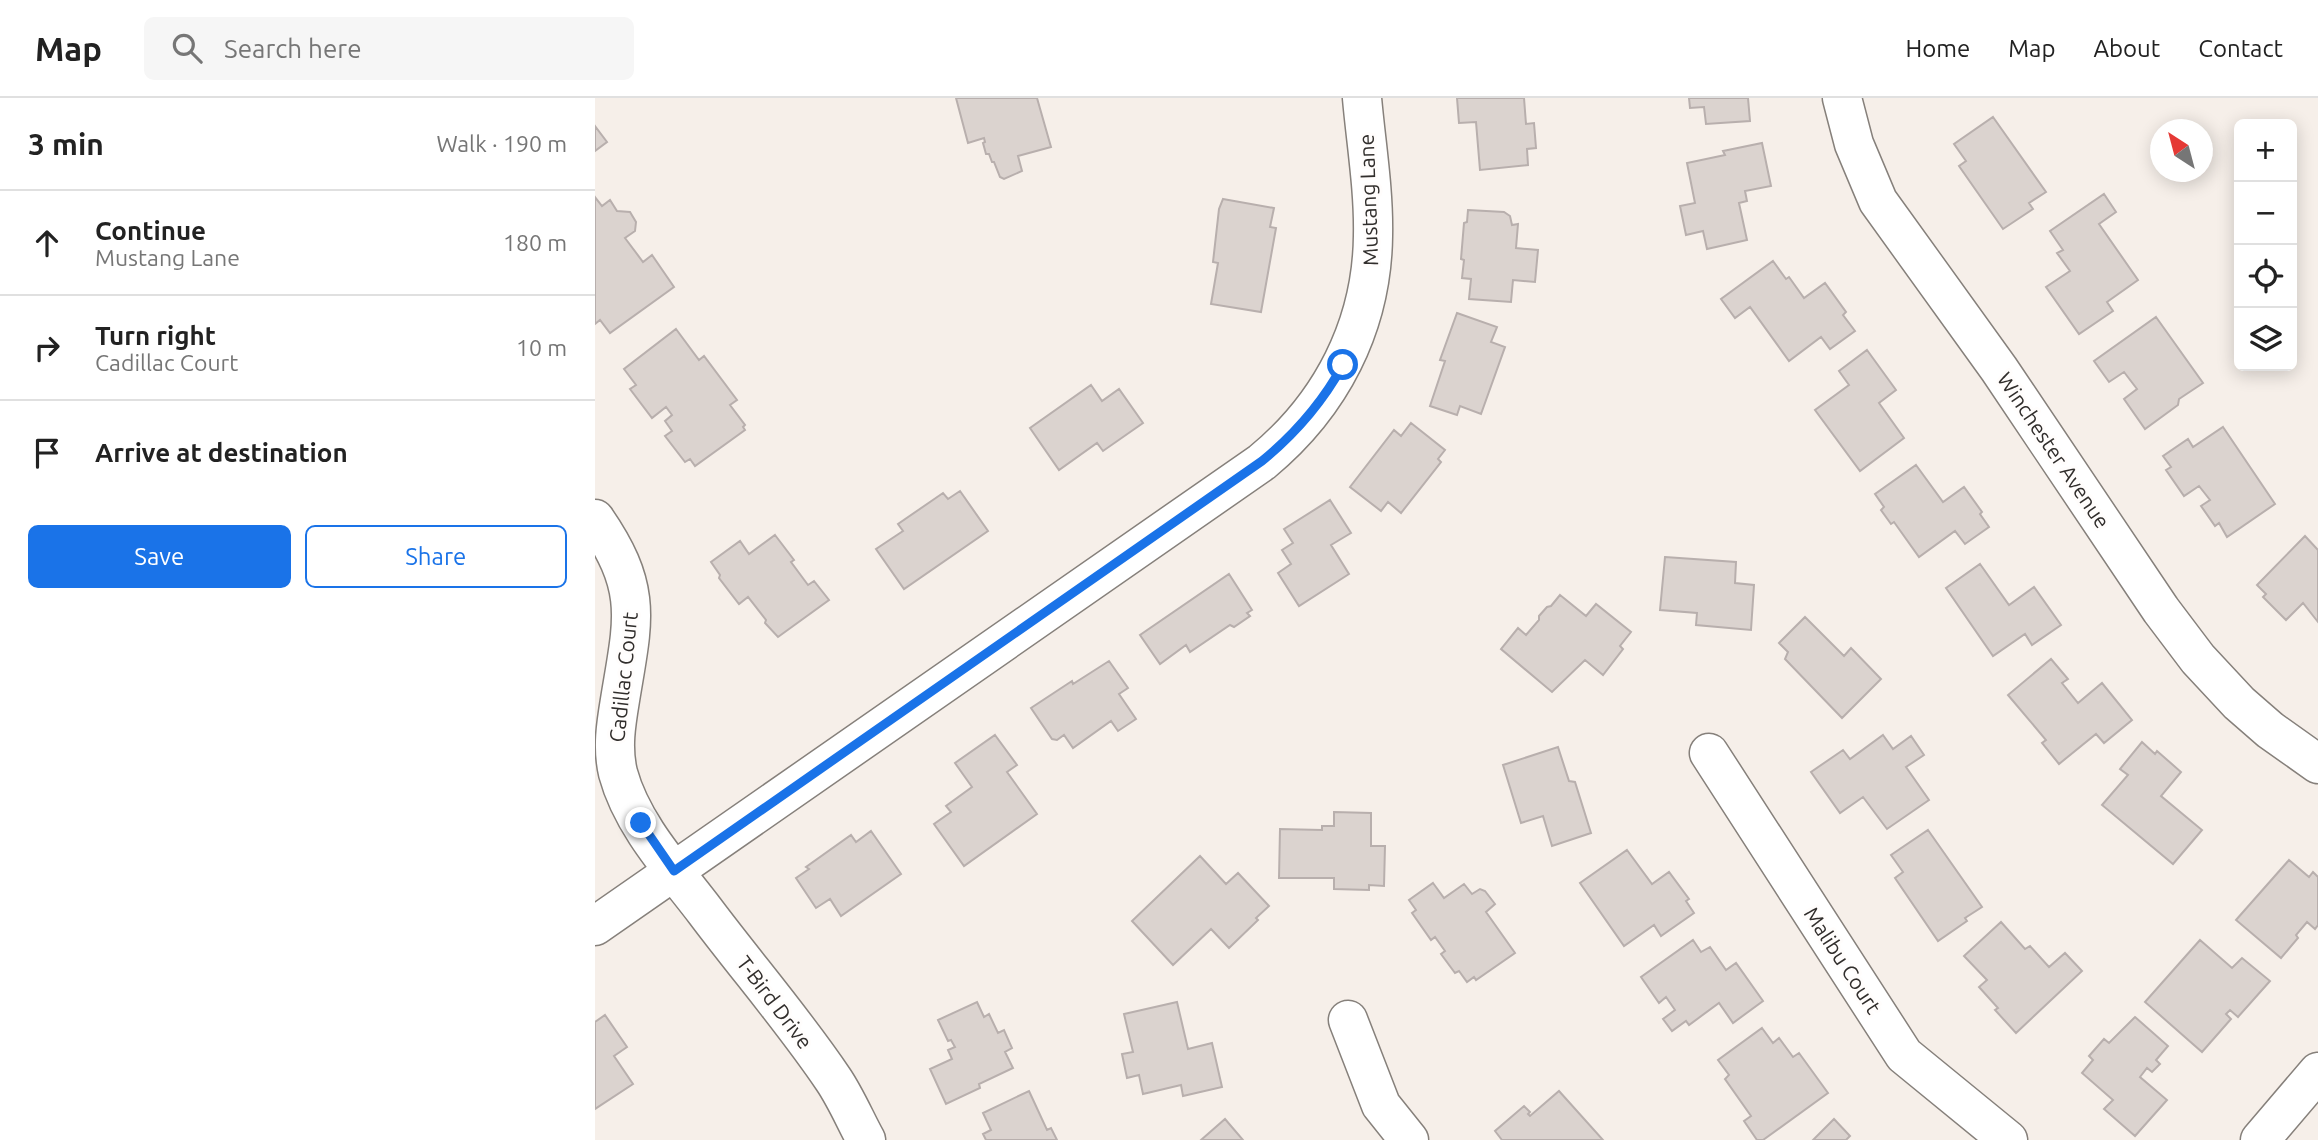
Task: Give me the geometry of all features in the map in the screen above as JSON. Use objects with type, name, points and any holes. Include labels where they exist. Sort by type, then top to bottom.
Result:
[{"type":"street","name":"Mustang Lane","points":[[595,926],[1262,461],[1298,429],[1322,399],[1343,365],[1361,320],[1370,282],[1374,233],[1362,98]]},
{"type":"street","name":"Winchester Avenue","points":[[1842,98],[1854,144],[1878,201],[1999,369],[2161,610],[2198,659],[2239,703],[2270,730],[2318,764]]},
{"type":"street","name":"Cadillac Court","points":[[595,519],[620,560],[631,602],[631,631],[615,726],[617,770],[629,805],[674,871]]},
{"type":"street","name":"Malibu Court","points":[[1709,753],[1904,1055],[2008,1140]]},
{"type":"street","name":"T-Bird Drive","points":[[674,871],[834,1081],[866,1140]]},
{"type":"street","points":[[1348,1020],[1381,1105],[1409,1140]]},
{"type":"street","points":[[2260,1140],[2318,1072]]},
{"type":"building","points":[[956,98],[1037,98],[1051,147],[1018,156],[1022,171],[1004,179],[1000,177],[994,162],[989,154],[986,154],[984,138],[968,143]]},
{"type":"building","points":[[1457,98],[1524,98],[1526,124],[1534,123],[1536,148],[1527,149],[1528,165],[1480,170],[1476,122],[1459,123]]},
{"type":"building","points":[[1689,98],[1748,98],[1750,121],[1706,124],[1704,107],[1690,108]]},
{"type":"building","points":[[1993,117],[2046,192],[2029,203],[2033,209],[2003,229],[1959,166],[1966,161],[1954,144]]},
{"type":"building","points":[[595,126],[607,142],[595,151]]},
{"type":"building","points":[[1762,143],[1771,186],[1745,191],[1747,201],[1739,203],[1747,240],[1707,249],[1703,231],[1686,235],[1680,206],[1695,203],[1687,163],[1725,155],[1723,151]]},
{"type":"building","points":[[2104,194],[2116,212],[2099,224],[2138,280],[2107,302],[2113,311],[2079,334],[2046,287],[2070,271],[2057,253],[2063,250],[2050,231]]},
{"type":"building","points":[[595,197],[602,206],[610,200],[617,211],[630,212],[636,222],[635,231],[625,238],[643,262],[652,255],[674,287],[610,333],[600,320],[595,324]]},
{"type":"building","points":[[1223,199],[1274,208],[1270,227],[1276,228],[1261,312],[1211,304],[1218,263],[1213,262],[1219,209]]},
{"type":"building","points":[[1468,210],[1504,212],[1510,216],[1512,225],[1518,224],[1516,248],[1538,250],[1535,282],[1513,280],[1511,302],[1469,299],[1471,279],[1462,278],[1464,260],[1461,259],[1464,223],[1467,222]]},
{"type":"building","points":[[1773,261],[1804,298],[1825,283],[1846,312],[1843,315],[1855,331],[1830,349],[1821,337],[1789,361],[1750,307],[1735,318],[1721,299]]},
{"type":"building","points":[[1457,313],[1497,327],[1491,342],[1505,347],[1481,414],[1460,406],[1457,415],[1430,406],[1445,361],[1440,360]]},
{"type":"building","points":[[2156,317],[2203,383],[2179,399],[2178,405],[2145,429],[2124,399],[2137,389],[2124,372],[2109,382],[2094,361]]},
{"type":"building","points":[[676,329],[699,360],[704,356],[737,400],[730,405],[745,425],[745,430],[695,466],[690,459],[685,462],[665,436],[672,431],[665,421],[672,415],[666,407],[652,418],[630,389],[636,385],[624,369]]},
{"type":"building","points":[[1867,350],[1896,390],[1879,403],[1904,438],[1860,471],[1815,410],[1849,385],[1839,371]]},
{"type":"building","points":[[1091,385],[1102,401],[1119,389],[1143,423],[1103,451],[1097,443],[1059,470],[1030,428]]},
{"type":"building","points":[[1411,423],[1445,450],[1438,459],[1441,462],[1401,513],[1388,502],[1381,511],[1350,487],[1394,430],[1401,436]]},
{"type":"building","points":[[2223,427],[2275,504],[2227,537],[2219,523],[2215,526],[2201,506],[2210,500],[2199,486],[2184,496],[2166,470],[2171,467],[2163,456],[2188,439],[2193,447]]},
{"type":"building","points":[[1916,465],[1943,502],[1964,487],[1989,527],[1965,544],[1955,531],[1919,557],[1894,522],[1891,524],[1881,510],[1884,507],[1875,494]]},
{"type":"building","points":[[960,491],[988,531],[904,589],[876,549],[903,531],[898,524],[943,493],[948,499]]},
{"type":"building","points":[[1330,500],[1351,533],[1331,545],[1349,574],[1299,606],[1278,573],[1291,564],[1282,550],[1293,543],[1284,529]]},
{"type":"building","points":[[775,535],[808,585],[814,581],[829,600],[778,637],[748,597],[739,604],[719,578],[720,575],[711,562],[740,541],[749,554]]},
{"type":"building","points":[[2305,536],[2318,550],[2318,622],[2303,603],[2286,620],[2263,597],[2266,594],[2257,585]]},
{"type":"building","points":[[1665,557],[1736,562],[1735,583],[1754,585],[1751,630],[1696,625],[1697,613],[1660,610]]},
{"type":"building","points":[[1980,564],[2009,605],[2034,587],[2061,625],[2032,645],[2025,634],[1993,656],[1946,588]]},
{"type":"building","points":[[1229,574],[1252,610],[1247,613],[1250,616],[1234,627],[1230,625],[1190,652],[1186,645],[1160,664],[1140,635]]},
{"type":"building","points":[[1560,595],[1586,616],[1596,604],[1631,632],[1620,646],[1623,649],[1603,675],[1585,660],[1552,692],[1501,649],[1518,628],[1526,635],[1539,620],[1539,616]]},
{"type":"building","points":[[1805,617],[1844,656],[1851,648],[1881,679],[1842,718],[1785,659],[1788,652],[1779,643]]},
{"type":"building","points":[[2051,659],[2068,679],[2062,683],[2078,703],[2102,683],[2132,720],[2104,743],[2096,734],[2059,764],[2042,743],[2046,740],[2008,695]]},
{"type":"building","points":[[1109,661],[1128,688],[1119,694],[1136,719],[1118,731],[1111,721],[1073,748],[1064,735],[1057,740],[1052,739],[1031,708]]},
{"type":"building","points":[[995,735],[1017,765],[1007,772],[1037,814],[964,866],[934,824],[951,812],[946,806],[972,787],[955,763]]},
{"type":"building","points":[[1883,735],[1893,749],[1911,736],[1924,755],[1906,767],[1929,800],[1887,829],[1863,797],[1840,813],[1811,772],[1843,750],[1850,759]]},
{"type":"building","points":[[2142,742],[2181,772],[2161,796],[2202,830],[2173,864],[2102,805],[2128,775],[2120,769]]},
{"type":"building","points":[[1558,747],[1569,781],[1575,782],[1591,833],[1552,846],[1543,816],[1521,823],[1503,765]]},
{"type":"building","points":[[1334,812],[1371,813],[1371,846],[1385,846],[1384,886],[1369,885],[1369,890],[1334,889],[1334,878],[1279,878],[1280,829],[1322,830],[1322,826],[1334,826]]},
{"type":"building","points":[[1928,830],[1982,907],[1938,941],[1895,878],[1903,872],[1891,855]]},
{"type":"building","points":[[871,831],[901,874],[841,916],[830,899],[816,908],[796,878],[809,869],[806,867],[851,835],[856,842]]},
{"type":"building","points":[[1627,850],[1652,884],[1669,872],[1689,899],[1686,901],[1694,913],[1661,936],[1654,925],[1624,946],[1580,883]]},
{"type":"building","points":[[1200,856],[1226,884],[1238,873],[1269,906],[1229,948],[1211,929],[1173,965],[1132,921]]},
{"type":"building","points":[[2289,860],[2309,877],[2313,872],[2318,877],[2318,925],[2315,929],[2307,922],[2281,958],[2236,920]]},
{"type":"building","points":[[1433,883],[1444,898],[1464,884],[1472,894],[1480,889],[1485,891],[1495,904],[1486,912],[1515,953],[1476,980],[1474,977],[1467,982],[1459,971],[1455,973],[1441,954],[1445,951],[1435,937],[1431,940],[1412,913],[1416,910],[1409,900]]},
{"type":"building","points":[[2001,922],[2025,949],[2030,946],[2049,967],[2065,953],[2082,971],[2016,1033],[1979,987],[1987,980],[1964,956]]},
{"type":"building","points":[[1693,940],[1701,952],[1710,947],[1726,970],[1736,963],[1763,1001],[1733,1023],[1719,1003],[1689,1025],[1686,1021],[1672,1031],[1663,1019],[1675,1010],[1666,997],[1659,1003],[1641,977]]},
{"type":"building","points":[[2200,940],[2232,968],[2242,958],[2270,981],[2238,1017],[2230,1010],[2226,1014],[2231,1019],[2202,1052],[2145,1002]]},
{"type":"building","points":[[977,1002],[984,1017],[989,1014],[998,1033],[1004,1030],[1012,1048],[1005,1052],[1013,1068],[946,1104],[930,1069],[952,1059],[948,1050],[955,1047],[951,1040],[948,1041],[938,1020]]},
{"type":"building","points":[[1177,1002],[1188,1049],[1212,1043],[1222,1087],[1183,1096],[1181,1085],[1143,1094],[1139,1075],[1127,1078],[1122,1054],[1133,1052],[1124,1014]]},
{"type":"building","points":[[605,1015],[627,1047],[614,1056],[633,1084],[595,1109],[595,1022]]},
{"type":"building","points":[[2135,1017],[2168,1046],[2156,1060],[2160,1064],[2152,1072],[2147,1068],[2140,1077],[2167,1100],[2135,1136],[2104,1109],[2113,1100],[2082,1073],[2093,1060],[2089,1056],[2104,1039],[2109,1043]]},
{"type":"building","points":[[1762,1028],[1773,1043],[1779,1038],[1793,1057],[1799,1053],[1828,1093],[1763,1140],[1757,1140],[1744,1121],[1751,1116],[1725,1079],[1729,1075],[1718,1060]]},
{"type":"building","points":[[1029,1091],[1047,1130],[1051,1128],[1057,1140],[986,1140],[983,1134],[991,1130],[983,1113]]},
{"type":"building","points":[[1559,1091],[1603,1140],[1502,1140],[1495,1131],[1524,1106],[1530,1116]]},
{"type":"building","points":[[1225,1119],[1243,1140],[1201,1140]]},
{"type":"building","points":[[1834,1119],[1850,1136],[1846,1140],[1813,1140]]},
{"type":"route","points":[[641,823],[674,871],[1262,461],[1298,429],[1317,407],[1343,365]]}]
